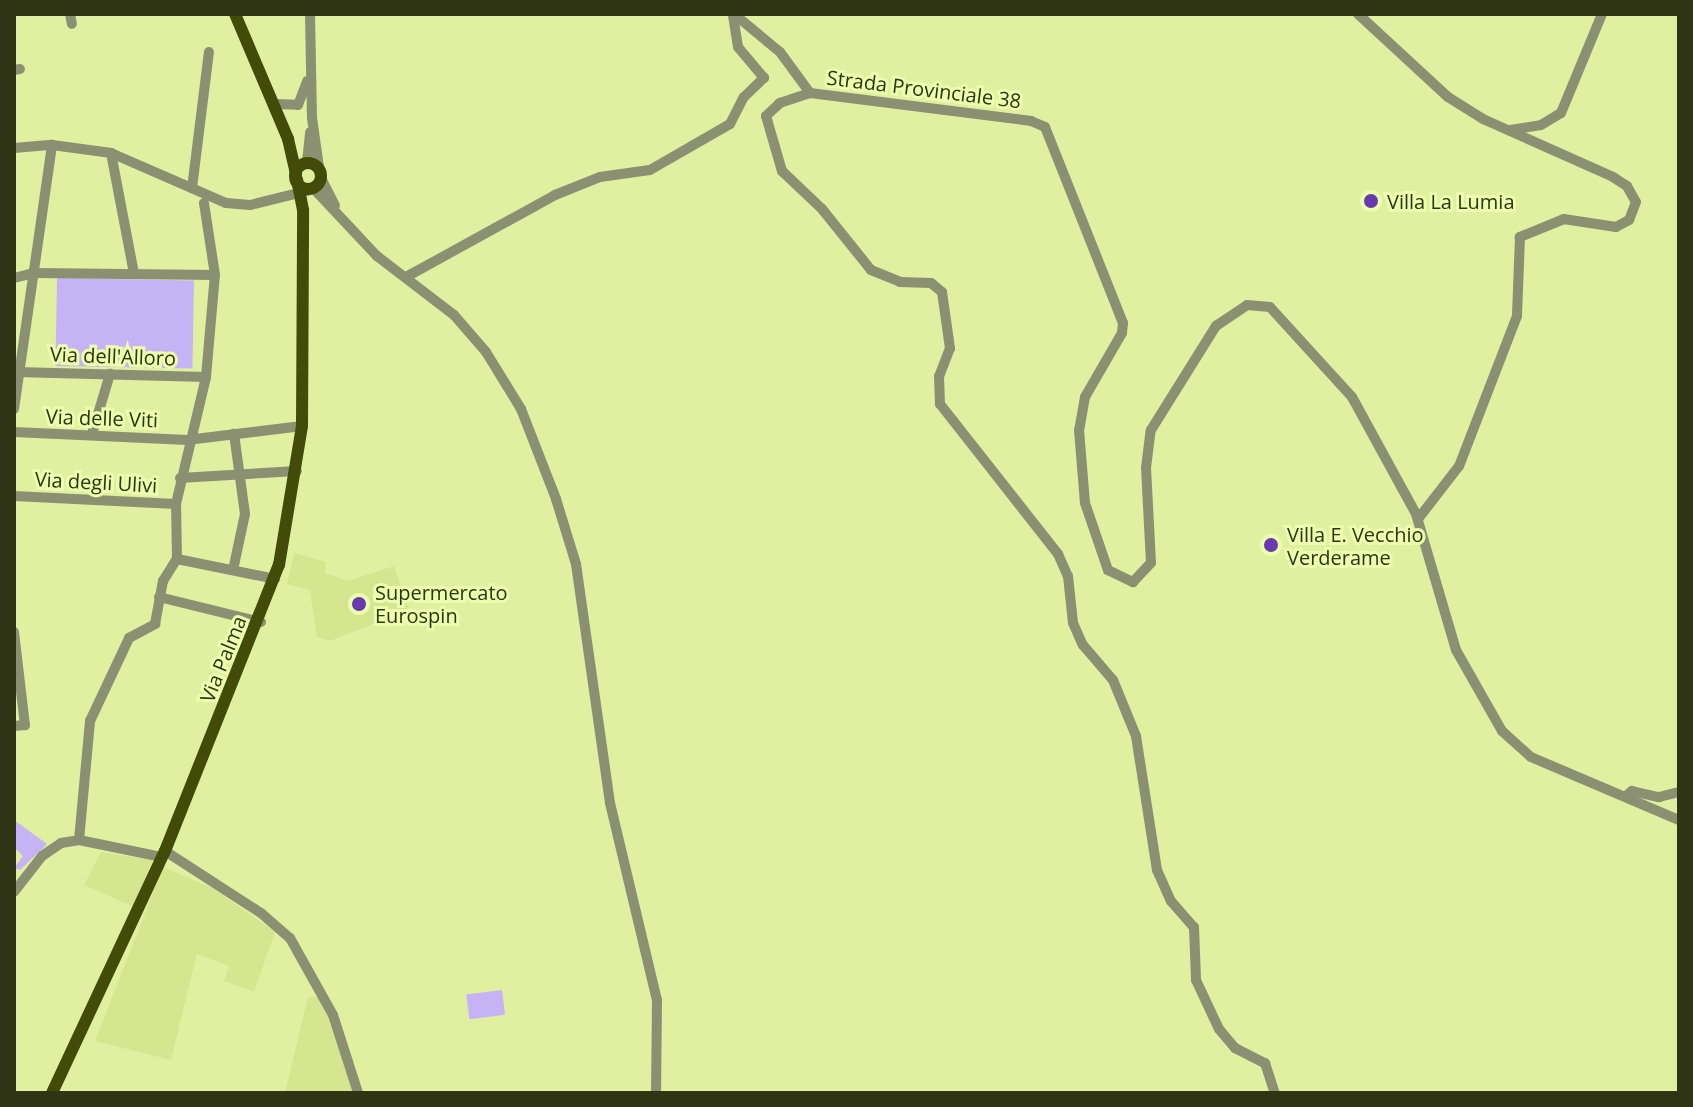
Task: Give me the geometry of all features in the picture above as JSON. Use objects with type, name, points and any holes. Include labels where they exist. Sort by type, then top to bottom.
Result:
[{"type":"main road","points":[[235,14],[288,139],[296,177],[308,190]]},
{"type":"main road","points":[[288,139],[320,175],[308,190],[303,210]]},
{"type":"main road","points":[[296,177],[306,162]]},
{"type":"main road","name":"Via Palma","points":[[52,1093],[163,854],[261,622],[275,579],[297,471],[302,426],[303,210]]},
{"type":"street","points":[[310,14],[312,118],[320,175],[339,214]]},
{"type":"street","points":[[406,277],[555,195],[600,177],[650,170],[730,124],[744,97],[764,78],[738,47],[734,14]]},
{"type":"street","name":"Strada Provinciale 38","points":[[734,14],[780,52],[810,93],[1031,121],[1050,135],[1123,323],[1085,397],[1079,430],[1089,523],[1102,561],[1117,578],[1133,582],[1151,563],[1146,468],[1151,430],[1216,326],[1247,305],[1270,307],[1333,372],[1418,519],[1456,650],[1502,731],[1531,757],[1679,820]]},
{"type":"street","points":[[1358,14],[1428,82],[1508,130],[1613,177],[1633,192],[1636,210],[1616,227],[1564,219],[1520,237],[1517,316],[1459,466],[1418,519]]},
{"type":"street","points":[[1508,130],[1541,125],[1561,113],[1602,14]]},
{"type":"street","points":[[192,188],[209,52]]},
{"type":"street","points":[[274,104],[298,105],[310,72]]},
{"type":"street","points":[[810,93],[780,103],[766,116],[782,171],[822,209],[871,270],[900,282],[931,283],[942,292],[950,348],[939,376],[940,404],[1038,525],[1064,566],[1073,623],[1083,645],[1113,680],[1136,736],[1157,870],[1171,901],[1194,927],[1196,980],[1219,1029],[1235,1048],[1265,1063],[1275,1093]]},
{"type":"street","points":[[306,162],[312,118]]},
{"type":"street","points":[[14,148],[52,145],[111,153],[226,203],[279,199],[308,190],[454,315],[507,381],[556,499],[576,564],[610,803],[626,855],[657,1000],[656,1093]]},
{"type":"street","points":[[14,409],[16,372],[52,145]]},
{"type":"street","points":[[111,153],[134,274]]},
{"type":"street","points":[[279,199],[296,177]]},
{"type":"street","points":[[279,199],[303,210]]},
{"type":"street","points":[[79,840],[90,721],[129,638],[155,624],[159,597],[169,567],[177,559],[176,504],[206,377],[215,275],[204,203]]},
{"type":"street","points":[[14,278],[34,273],[215,275]]},
{"type":"street","name":"Via dell'Alloro","points":[[16,372],[206,377]]},
{"type":"street","points":[[92,434],[110,374]]},
{"type":"street","name":"Via delle Viti","points":[[14,432],[191,439],[302,426]]},
{"type":"street","points":[[233,570],[245,514],[234,434]]},
{"type":"street","points":[[180,478],[240,477],[297,471]]},
{"type":"street","name":"Via degli Ulivi","points":[[14,496],[176,504]]},
{"type":"street","points":[[177,559],[275,579]]},
{"type":"street","points":[[159,597],[261,622]]},
{"type":"street","points":[[14,632],[25,725],[14,726]]},
{"type":"street","points":[[1626,796],[1632,791],[1659,797],[1679,792]]},
{"type":"street","points":[[14,892],[51,847],[79,840],[163,854],[261,913],[290,938],[345,1041],[358,1093]]},
{"type":"shaded area","points":[[57,278],[194,280],[192,368],[55,366]]},
{"type":"shaded area","points":[[294,553],[326,562],[325,573],[348,581],[394,566],[409,610],[330,641],[317,637],[310,590],[287,584]]},
{"type":"shaded area","points":[[14,820],[47,844],[20,870],[14,868],[23,856],[14,847]]},
{"type":"shaded area","points":[[101,852],[152,860],[134,907],[84,885]]},
{"type":"shaded area","points":[[163,867],[214,889],[275,932],[254,992],[224,981],[229,966],[197,954],[171,1060],[95,1041]]},
{"type":"shaded area","points":[[502,990],[505,1015],[469,1019],[466,994]]},
{"type":"shaded area","points":[[320,996],[347,1063],[352,1093],[285,1093],[308,997]]},
{"type":"place","name":"Villa La Lumia","points":[[1371,201]]},
{"type":"place","name":"Villa E. Vecchio Verderame","points":[[1271,545]]},
{"type":"place","name":"Supermercato Eurospin","points":[[359,604]]}]
